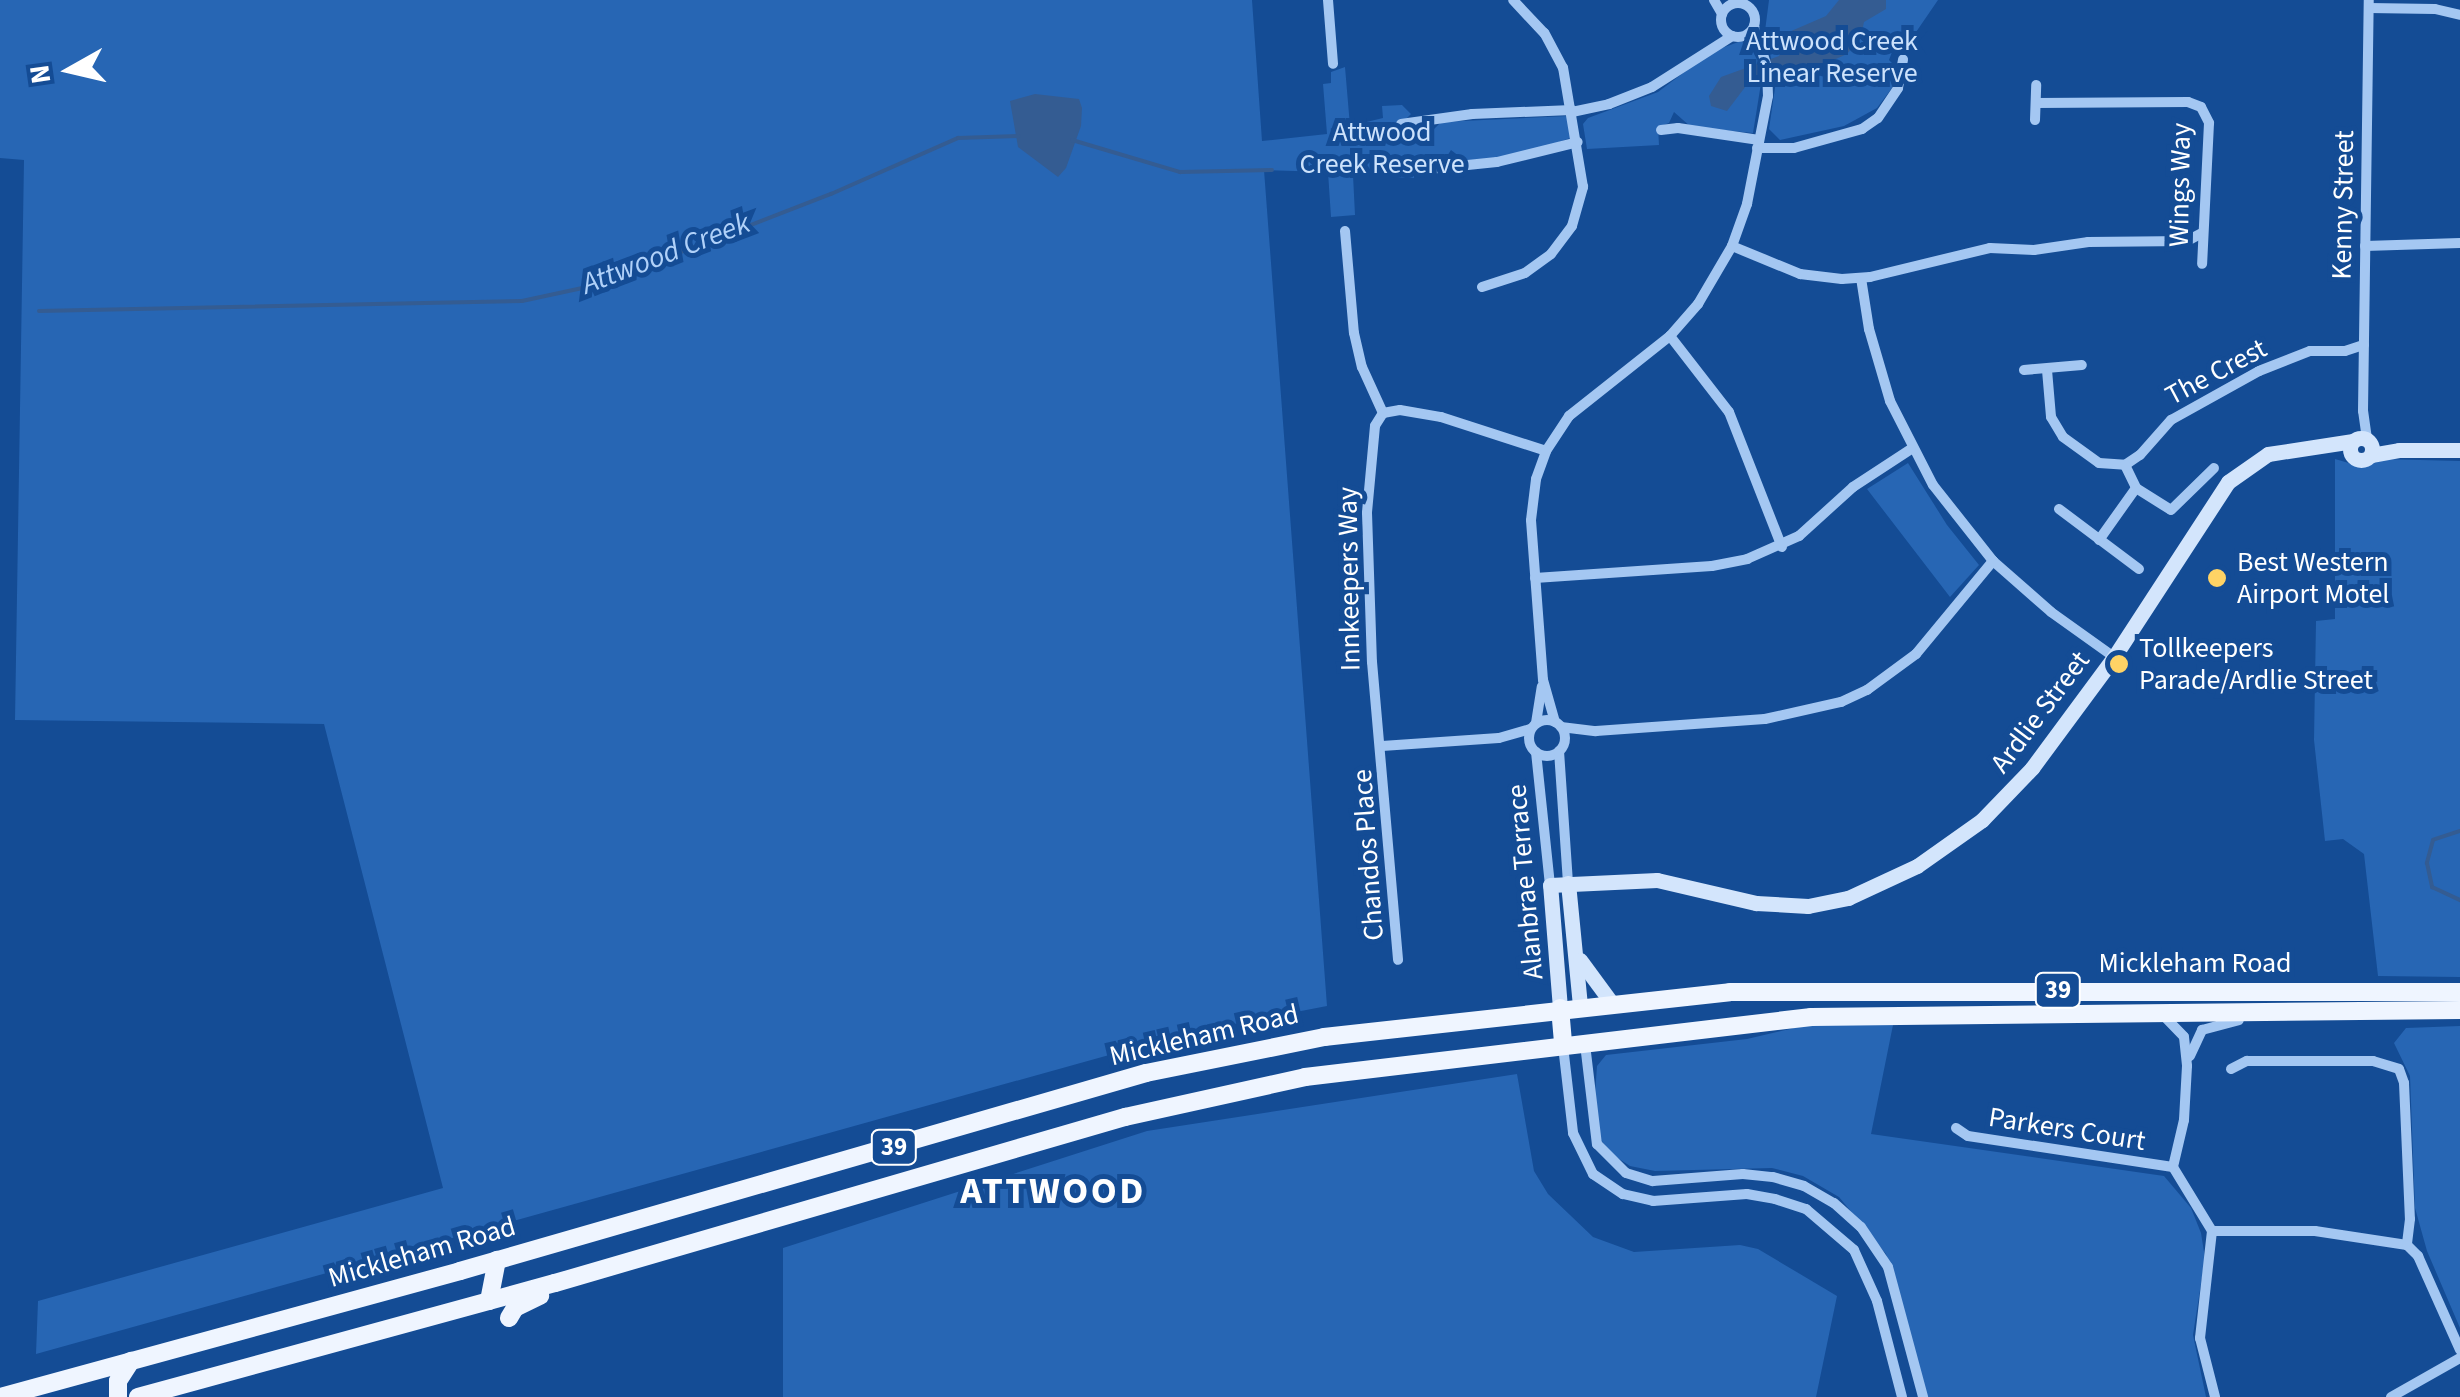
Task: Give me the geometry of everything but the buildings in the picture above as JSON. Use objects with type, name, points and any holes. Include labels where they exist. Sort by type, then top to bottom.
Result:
[{"type":"main road","name":"Mickleham Road","points":[[0,1397],[1181,1065],[1324,1037],[1612,1002],[1811,989],[2460,992]]},
{"type":"main road","points":[[1580,1006],[1585,1042]]},
{"type":"main road","points":[[1560,1008],[1562,1045]]},
{"type":"main road","name":"Mickleham Road","points":[[138,1397],[555,1283],[1174,1104],[1305,1077],[1811,1018],[2460,1010]]},
{"type":"main road","points":[[497,1260],[498,1298]]},
{"type":"main road","points":[[509,1318],[515,1308],[543,1295],[555,1283]]},
{"type":"main road","points":[[118,1397],[118,1381],[131,1361]]},
{"type":"street","points":[[1328,0],[1332,64]]},
{"type":"street","points":[[1482,287],[1525,273],[1563,242],[1572,226],[1582,187],[1572,111],[1555,50],[1514,0]]},
{"type":"street","points":[[1714,0],[1722,20],[1763,54]]},
{"type":"street","points":[[1401,124],[1472,114],[1572,111],[1652,87],[1703,51],[1738,36],[1754,21],[1762,0]]},
{"type":"street","points":[[1534,726],[1542,680],[1532,501],[1546,451],[1587,398],[1670,336],[1698,304],[1732,246],[1747,204],[1768,96],[1754,21],[1735,2],[1703,51]]},
{"type":"street","points":[[2369,4],[2460,15]]},
{"type":"street","name":"Kenny Street","points":[[2362,445],[2369,4]]},
{"type":"street","points":[[1661,130],[1678,128],[1794,148],[1862,129],[1878,118],[1898,88],[1903,58]]},
{"type":"street","points":[[2035,120],[2036,85]]},
{"type":"street","name":"Wings Way","points":[[2036,103],[2188,102],[2202,108],[2208,122],[2202,264]]},
{"type":"street","points":[[1428,169],[1497,162],[1578,142]]},
{"type":"street","points":[[1345,231],[1354,333],[1362,367],[1383,413],[1400,410],[1441,417],[1546,451]]},
{"type":"street","points":[[1732,246],[1800,274],[1861,278],[1990,248],[2034,250],[2088,242],[2187,241],[2202,233]]},
{"type":"street","points":[[2365,246],[2460,244]]},
{"type":"street","points":[[1861,278],[1878,363],[1911,449],[1949,508],[1993,561],[2051,612],[2114,656]]},
{"type":"street","points":[[1670,336],[1729,412],[1782,547]]},
{"type":"street","name":"The Crest","points":[[2125,465],[2140,456],[2171,420],[2259,371],[2310,350],[2345,351],[2364,345]]},
{"type":"street","points":[[2345,351],[2364,361]]},
{"type":"street","points":[[2024,370],[2082,365]]},
{"type":"street","points":[[2047,370],[2051,417],[2062,437],[2098,463],[2125,465],[2136,488],[2174,510],[2214,468]]},
{"type":"street","name":"Innkeepers Way","points":[[1382,746],[1372,662],[1368,513],[1375,426],[1383,413]]},
{"type":"street","name":"Ardlie Street","points":[[1550,885],[1657,880],[1789,906],[1828,903],[1874,888],[1959,838],[2032,768],[2114,656],[2228,482],[2268,454],[2362,445],[2398,450],[2460,450]]},
{"type":"street","points":[[1535,578],[1712,566],[1782,547],[1815,524],[1852,487],[1911,449]]},
{"type":"street","points":[[2098,540],[2136,488]]},
{"type":"street","points":[[2059,509],[2139,569]]},
{"type":"street","points":[[1382,746],[1499,738],[1534,726],[1596,731],[1786,716],[1841,702],[1867,690],[1916,654],[1993,561]]},
{"type":"street","points":[[1542,680],[1558,725]]},
{"type":"street","name":"Alanbrae Terrace","points":[[1558,725],[1580,1006]]},
{"type":"street","name":"Alanbrae Terrace","points":[[1534,726],[1533,748],[1560,1008]]},
{"type":"street","points":[[1499,738],[1548,756],[1596,731]]},
{"type":"street","name":"Chandos Place","points":[[1382,746],[1398,960]]},
{"type":"street","points":[[1576,952],[1601,993],[1612,1002]]},
{"type":"street","points":[[2187,1066],[2198,1036],[2213,1024],[2314,1020],[2386,1010]]},
{"type":"street","points":[[2158,1012],[2182,1032],[2187,1066],[2184,1120],[2173,1168],[2212,1230],[2200,1338],[2214,1397]]},
{"type":"street","points":[[1585,1042],[1591,1125],[1597,1144],[1620,1168],[1653,1180],[1743,1174],[1773,1177],[1804,1186],[1834,1203],[1862,1227],[1888,1266],[1923,1397]]},
{"type":"street","points":[[1562,1045],[1573,1132],[1593,1174],[1623,1194],[1652,1201],[1747,1194],[1775,1199],[1806,1210],[1854,1250],[1877,1301],[1902,1397]]},
{"type":"street","points":[[2231,1070],[2247,1061],[2283,1060],[2373,1060],[2399,1069],[2404,1083],[2410,1219],[2406,1245]]},
{"type":"street","name":"Parkers Court","points":[[1956,1128],[1968,1136],[2173,1168]]},
{"type":"street","points":[[2212,1230],[2314,1231],[2406,1245],[2418,1256],[2460,1350]]},
{"type":"street","points":[[2391,1397],[2460,1358]]},
{"type":"green space","name":"Attwood Creek Reserve","points":[[0,0],[1252,0],[1262,141],[1327,134],[1323,84],[1331,83],[1331,72],[1345,67],[1350,126],[1383,118],[1382,106],[1402,105],[1411,114],[1403,122],[1404,130],[1417,127],[1426,137],[1441,122],[1568,116],[1573,137],[1528,153],[1468,163],[1451,150],[1444,161],[1427,161],[1414,168],[1414,178],[1353,175],[1355,215],[1331,217],[1328,172],[1264,170],[1327,1006],[1188,1033],[36,1354],[38,1301],[443,1188],[324,724],[15,720],[24,160],[0,158]]},
{"type":"green space","name":"Attwood Creek Linear Reserve","points":[[1769,0],[1938,0],[1901,54],[1892,52],[1889,60],[1898,69],[1898,80],[1877,108],[1844,126],[1780,140],[1769,129],[1776,81],[1765,31]]},
{"type":"green space","points":[[1741,41],[1751,48],[1763,71],[1753,133],[1691,127],[1674,112],[1669,123],[1658,127],[1659,145],[1587,149],[1583,124],[1588,118],[1658,92],[1711,52]]},
{"type":"green space","points":[[2335,459],[2359,466],[2379,459],[2460,461],[2460,977],[2378,976],[2364,854],[2343,839],[2325,841],[2314,740],[2316,621],[2335,619]]},
{"type":"green space","points":[[1908,463],[1947,525],[1979,565],[1950,597],[1867,489]]},
{"type":"green space","points":[[1806,1025],[1893,1025],[1871,1134],[2164,1176],[2191,1208],[2201,1233],[2205,1258],[2193,1335],[2206,1397],[1926,1397],[1886,1254],[1839,1197],[1803,1176],[1772,1168],[1655,1171],[1630,1166],[1613,1155],[1600,1139],[1595,1094],[1597,1066],[1606,1055],[1747,1039]]},
{"type":"green space","points":[[2460,1026],[2460,1328],[2427,1251],[2415,1208],[2410,1076],[2394,1043],[2406,1028]]},
{"type":"green space","points":[[1517,1074],[1534,1171],[1548,1194],[1593,1237],[1634,1252],[1740,1245],[1758,1249],[1837,1296],[1816,1397],[783,1397],[783,1248],[1147,1131]]},
{"type":"shaded area","points":[[1839,0],[1886,0],[1886,9],[1864,22],[1861,36],[1847,54],[1827,63],[1815,79],[1784,77],[1749,82],[1727,111],[1711,106],[1709,96],[1721,77],[1779,56],[1785,44],[1782,35],[1826,16]]},
{"type":"shaded area","points":[[1035,94],[1079,99],[1082,108],[1081,126],[1066,168],[1058,177],[1018,147],[1010,101]]},
{"type":"waterway","name":"Attwood Creek","points":[[39,311],[522,301],[596,285],[831,194],[958,138],[1019,136]]},
{"type":"waterway","name":"Attwood Creek","points":[[1072,140],[1180,172],[1272,170]]},
{"type":"waterway","points":[[2460,831],[2433,840],[2427,863],[2432,887],[2460,900]]},
{"type":"place","name":"Best Western Airport Motel","points":[[2217,578]]},
{"type":"place","name":"Tollkeepers Parade/Ardlie Street","points":[[2119,664]]},
{"type":"district","name":"ATTWOOD","points":[[1053,1192]]}]
